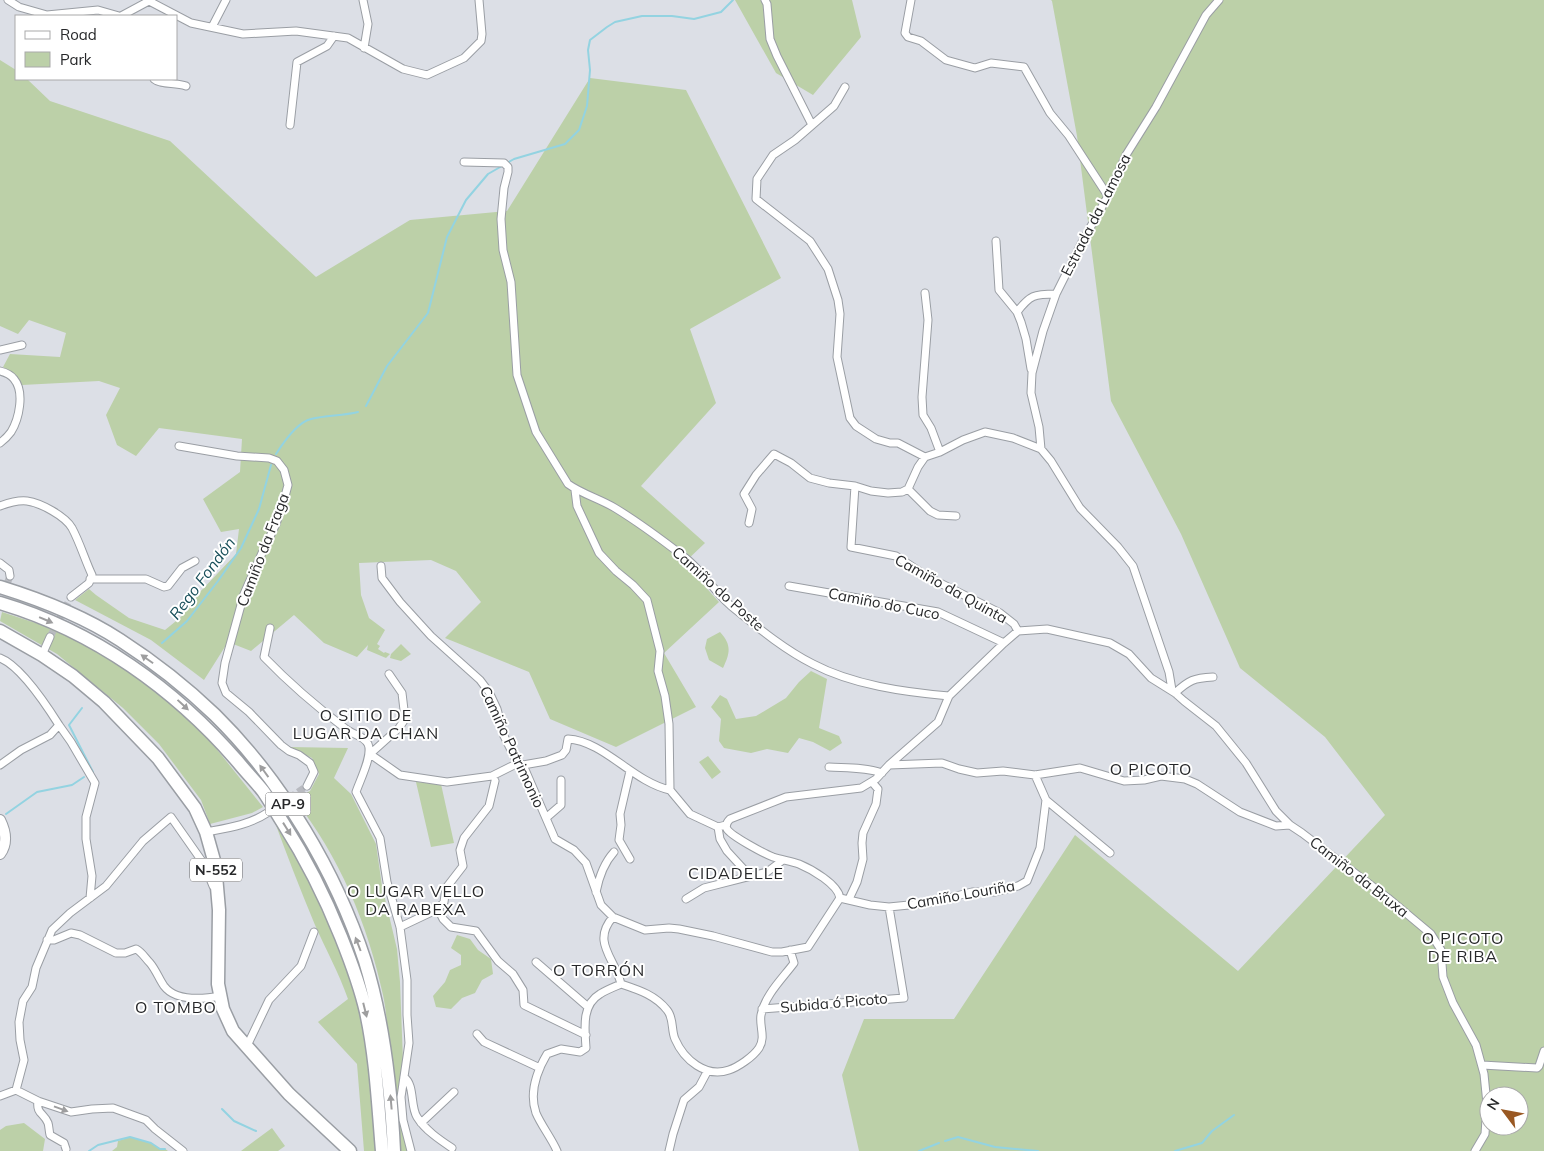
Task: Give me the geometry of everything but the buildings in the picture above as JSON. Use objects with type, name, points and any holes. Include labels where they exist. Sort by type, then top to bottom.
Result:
[{"type":"highway","name":"AP-9","points":[[0,587],[36,598],[64,610],[119,639],[170,675],[215,715],[256,760],[290,807],[320,857],[343,904],[365,962],[384,1039],[391,1099],[394,1151]]},
{"type":"highway","name":"AP-9","points":[[0,603],[72,630],[118,656],[172,696],[204,725],[263,791],[300,850],[328,904],[354,970],[366,1012],[374,1059],[382,1151]]},
{"type":"highway","name":"N-552","points":[[0,631],[42,655],[73,676],[104,702],[144,741],[173,776],[195,808],[206,832],[215,864],[219,900],[218,984],[223,1008],[233,1031],[289,1094],[350,1151]]},
{"type":"main road","points":[[0,820],[6,832],[5,847],[0,854]]},
{"type":"street","points":[[8,0],[20,7],[44,15]]},
{"type":"street","points":[[122,15],[149,0],[178,15]]},
{"type":"street","points":[[212,27],[226,0]]},
{"type":"street","points":[[363,0],[368,24],[364,48]]},
{"type":"street","points":[[178,15],[191,22],[243,34],[296,31],[348,38],[403,69],[427,75],[464,58],[481,41],[479,0]]},
{"type":"street","points":[[766,0],[770,39],[812,125]]},
{"type":"street","points":[[911,0],[905,33],[908,37],[921,40],[946,60],[975,68],[991,63],[1024,67],[1050,113],[1069,136],[1108,196]]},
{"type":"street","name":"Estrada da Lamosa","points":[[1041,449],[1039,427],[1031,393],[1032,373],[1043,331],[1056,294],[1108,196],[1126,155],[1156,107],[1206,15],[1219,0]]},
{"type":"street","points":[[56,15],[98,10],[116,15]]},
{"type":"street","points":[[290,125],[297,62],[327,46],[334,36]]},
{"type":"street","points":[[155,80],[186,86]]},
{"type":"street","points":[[845,87],[834,106],[795,140],[773,155],[757,178],[756,199],[810,241],[828,269],[838,300],[840,314],[837,356],[850,418],[856,426],[876,439],[898,443],[925,457]]},
{"type":"street","points":[[464,162],[504,163],[508,167],[501,220],[503,250],[512,282],[517,375],[536,432],[568,484],[575,490],[577,506],[599,553],[647,600],[660,651],[658,671],[665,696],[669,724],[670,790]]},
{"type":"street","points":[[996,241],[998,290],[1017,312],[1026,339],[1032,373]]},
{"type":"street","points":[[925,293],[928,320],[922,396],[923,415],[931,428],[940,452]]},
{"type":"street","points":[[1017,312],[1027,299],[1039,294],[1056,294]]},
{"type":"street","points":[[0,350],[22,345]]},
{"type":"street","points":[[0,371],[14,378],[19,389],[20,404],[17,418],[10,432],[0,444]]},
{"type":"street","points":[[749,523],[752,509],[744,494],[756,475],[774,454],[791,463],[810,478],[888,493],[902,492],[908,489],[925,457],[940,452],[963,440],[985,432],[1013,438],[1041,449],[1067,484],[1080,508],[1118,547],[1133,566],[1169,672],[1173,692],[1188,682],[1199,678],[1213,677]]},
{"type":"street","name":"Camiño da Fraga","points":[[179,446],[237,456],[269,458],[277,461],[284,470],[288,486],[284,500],[276,524],[244,594],[225,663],[222,683],[226,693],[249,712],[281,745],[310,763],[314,772],[306,786]]},
{"type":"street","name":"Camiño da Quinta","points":[[855,486],[851,547],[896,556],[928,577],[1000,613],[1014,624],[1018,631]]},
{"type":"street","points":[[908,489],[930,511],[938,515],[956,516]]},
{"type":"street","name":"Camiño do Poste","points":[[575,490],[595,497],[616,508],[685,557],[729,603],[791,651],[815,665],[848,679],[911,693],[949,696]]},
{"type":"street","points":[[0,506],[26,501],[47,508],[72,527],[92,575],[89,583],[71,597]]},
{"type":"street","points":[[90,579],[146,579],[164,587],[168,586],[182,568],[195,561]]},
{"type":"street","points":[[0,563],[9,570],[10,576]]},
{"type":"street","name":"Camiño Patrimonio","points":[[381,566],[382,578],[400,602],[431,636],[480,680],[489,692],[497,709],[504,736],[517,762],[523,765],[555,839],[574,850],[586,862],[601,905],[613,917]]},
{"type":"street","name":"Camiño do Cuco","points":[[788,586],[938,612],[1004,643]]},
{"type":"street","points":[[270,628],[264,657],[288,682],[348,731],[362,736],[368,744],[370,754],[400,774],[447,782],[492,776],[516,764],[546,762],[562,755],[566,750],[568,739],[577,739],[661,788],[670,790],[690,814],[718,827],[726,825],[730,819],[786,797],[861,788],[872,782],[938,722],[949,696],[1018,631]]},
{"type":"street","name":"Camiño da Bruxa","points":[[1018,631],[1047,629],[1110,644],[1129,654],[1151,678],[1173,692],[1216,726],[1246,763],[1276,811],[1290,825],[1388,898],[1430,934],[1441,950],[1443,976],[1453,1003],[1476,1045],[1484,1074],[1487,1104],[1485,1134],[1476,1151]]},
{"type":"street","points":[[42,655],[50,637]]},
{"type":"street","points":[[0,658],[7,660],[20,673],[48,707],[95,783],[86,817],[86,839],[92,876],[90,898]]},
{"type":"street","points":[[389,674],[402,692],[404,710],[407,716],[399,728],[370,754],[356,792],[380,838],[387,882],[400,927],[407,980],[409,1043],[402,1096],[403,1120],[411,1151]]},
{"type":"street","points":[[0,765],[21,750],[50,735],[59,725]]},
{"type":"street","points":[[889,765],[942,763],[977,773],[1004,771],[1034,775],[1080,768],[1124,781],[1144,780],[1161,776],[1185,779],[1197,784],[1240,812],[1276,826],[1290,825]]},
{"type":"street","points":[[829,767],[875,770],[882,773]]},
{"type":"street","points":[[630,771],[620,814],[619,840],[630,859]]},
{"type":"street","points":[[1034,775],[1046,800],[1110,854]]},
{"type":"street","name":"Camiño Patrimonio","points":[[546,818],[561,805],[561,780]]},
{"type":"street","points":[[400,927],[438,909],[444,902],[446,888],[463,866],[460,850],[464,838],[489,806],[495,781]]},
{"type":"street","points":[[849,899],[857,882],[863,859],[863,833],[876,804],[878,789],[872,782]]},
{"type":"street","name":"Camiño Louriña","points":[[840,898],[889,907],[929,903],[972,892],[995,892],[1018,886],[1027,881],[1040,848],[1046,800]]},
{"type":"street","points":[[206,832],[244,824],[258,819],[267,813]]},
{"type":"street","points":[[16,1090],[24,1060],[20,1045],[19,1022],[23,1001],[32,987],[36,968],[52,930],[70,913],[106,886],[143,841],[171,816],[204,864],[219,900]]},
{"type":"street","points":[[622,984],[603,938],[606,925],[613,917],[645,930],[679,929],[772,952],[808,947],[840,898],[838,892],[823,877],[798,864],[761,851],[728,831],[726,825]]},
{"type":"street","points":[[718,827],[720,839],[727,851],[750,876]]},
{"type":"street","points":[[596,892],[602,870],[614,852]]},
{"type":"street","points":[[686,899],[704,888],[768,872],[783,860]]},
{"type":"street","name":"Subida ó Picoto","points":[[762,1009],[904,998],[889,907]]},
{"type":"street","points":[[438,909],[451,927],[476,931],[498,961],[513,974],[523,990],[524,1005],[586,1035]]},
{"type":"street","points":[[247,1046],[269,1000],[301,966],[314,932]]},
{"type":"street","points":[[47,940],[54,940],[71,933],[80,935],[116,953],[125,953],[136,949],[142,953],[152,966],[167,990],[179,996],[201,1000],[220,996]]},
{"type":"street","points":[[557,1151],[536,1113],[533,1092],[540,1068],[547,1054],[561,1049],[580,1052],[586,1048],[585,1022],[588,1006],[598,994],[622,984],[644,992],[658,1001],[669,1012],[675,1038],[690,1061],[707,1072],[720,1073],[731,1070],[753,1056],[759,1048],[762,1038],[760,1018],[762,1009],[767,998],[794,964],[790,950]]},
{"type":"street","points":[[536,962],[588,1006]]},
{"type":"street","points":[[477,1034],[484,1042],[540,1068]]},
{"type":"street","points":[[1482,1066],[1537,1068],[1544,1051]]},
{"type":"street","points":[[669,1151],[684,1100],[699,1087],[707,1072]]},
{"type":"street","points":[[404,1077],[407,1079],[415,1115],[421,1123],[452,1148]]},
{"type":"street","points":[[0,1096],[16,1090],[38,1101],[71,1112],[113,1108],[146,1120],[183,1151]]},
{"type":"street","points":[[421,1123],[454,1092]]},
{"type":"street","points":[[38,1101],[37,1107],[39,1112],[48,1121],[50,1135],[64,1143],[66,1150]]},
{"type":"green space","points":[[735,0],[852,0],[861,37],[813,95],[776,73]]},
{"type":"green space","points":[[1051,0],[1544,0],[1544,1151],[859,1151],[842,1075],[864,1019],[954,1019],[1075,835],[1238,971],[1385,815],[1325,737],[1240,668],[1181,534],[1111,401],[1077,136]]},
{"type":"green space","points":[[0,60],[15,69],[15,80],[28,80],[50,101],[170,141],[316,277],[410,220],[507,211],[590,78],[686,90],[781,278],[690,329],[716,403],[641,486],[705,543],[684,563],[719,602],[664,653],[696,707],[616,747],[550,719],[529,672],[445,638],[481,602],[456,571],[431,560],[359,563],[361,595],[369,618],[385,630],[377,644],[380,646],[378,649],[390,654],[386,658],[367,650],[368,645],[357,657],[324,643],[294,615],[251,651],[228,642],[204,680],[151,640],[75,600],[89,589],[129,618],[165,630],[181,617],[199,593],[236,554],[239,529],[221,532],[203,499],[240,472],[242,439],[159,428],[136,456],[117,445],[106,415],[120,388],[99,381],[22,385],[16,375],[3,367],[10,354],[60,357],[66,333],[29,320],[18,334],[0,326]]},
{"type":"green space","points":[[2,612],[63,632],[113,661],[166,698],[211,742],[263,807],[252,813],[210,824],[201,800],[159,744],[123,708],[57,654],[0,621]]},
{"type":"green space","points":[[720,632],[727,641],[729,649],[723,668],[709,660],[705,648],[707,639]]},
{"type":"green space","points":[[401,644],[411,654],[401,661],[390,658],[391,654]]},
{"type":"green space","points":[[811,671],[827,679],[819,728],[839,736],[842,743],[830,751],[813,742],[799,738],[788,753],[767,749],[751,753],[724,748],[719,741],[721,719],[711,707],[720,695],[727,699],[736,719],[756,716],[786,698]]},
{"type":"green space","points":[[289,747],[348,748],[334,778],[351,794],[376,844],[382,886],[397,949],[403,1061],[403,1130],[407,1151],[400,1151],[386,1011],[377,969],[360,917],[338,867],[325,843],[294,799],[310,791],[319,774],[312,758]]},
{"type":"green space","points":[[708,756],[721,772],[712,779],[699,762]]},
{"type":"green space","points":[[416,782],[441,784],[454,843],[431,847]]},
{"type":"green space","points":[[273,817],[296,854],[318,899],[340,947],[355,988],[370,1060],[376,1151],[364,1151],[357,1064],[318,1022],[348,999],[309,912]]},
{"type":"green space","points":[[457,935],[470,939],[478,950],[491,959],[493,974],[482,980],[475,993],[462,998],[451,1009],[436,1007],[433,996],[445,982],[450,970],[461,965],[461,955],[451,948]]},
{"type":"green space","points":[[24,1123],[45,1139],[43,1151],[0,1151],[0,1130],[6,1126]]},
{"type":"green space","points":[[272,1128],[285,1146],[278,1151],[241,1151]]},
{"type":"green space","points":[[130,1137],[151,1143],[160,1149],[164,1148],[168,1151],[112,1151],[117,1147],[118,1141]]},
{"type":"waterway","name":"Rego Fondón","points":[[507,163],[514,159],[565,144],[579,130],[587,106],[590,70],[588,50],[590,40],[607,27],[615,22],[642,16],[672,16],[694,19],[721,12],[733,0]]},
{"type":"waterway","name":"Rego Fondón","points":[[366,406],[387,366],[428,313],[447,237],[466,200],[488,174],[502,166]]},
{"type":"waterway","name":"Rego Fondón","points":[[276,454],[291,433],[306,421],[358,412]]},
{"type":"waterway","name":"Rego Fondón","points":[[162,643],[187,621],[241,548],[259,509],[271,465]]},
{"type":"waterway","name":"Rego Fondón","points":[[82,708],[69,725],[93,772]]},
{"type":"waterway","name":"Rego Fondón","points":[[6,814],[37,792],[72,785],[84,777]]},
{"type":"waterway","points":[[222,1109],[234,1121],[256,1131]]},
{"type":"waterway","points":[[1175,1151],[1202,1143],[1212,1131],[1234,1115]]},
{"type":"waterway","points":[[89,1151],[98,1145],[130,1137],[151,1143],[160,1149],[165,1149]]},
{"type":"waterway","points":[[945,1141],[958,1137],[995,1147],[1038,1151]]},
{"type":"waterway","points":[[919,1151],[939,1143]]},
{"type":"tunnel","points":[[0,603],[10,576]]},
{"type":"tunnel","points":[[50,637],[71,597]]},
{"type":"tunnel","points":[[272,810],[307,786]]},
{"type":"district","name":"O SITIO DE LUGAR DA CHAN","points":[[366,724]]},
{"type":"district","name":"O PICOTO","points":[[1151,769]]},
{"type":"district","name":"CIDADELLE","points":[[736,873]]},
{"type":"district","name":"O LUGAR VELLO DA RABEXA","points":[[416,900]]},
{"type":"district","name":"O PICOTO DE RIBA","points":[[1463,947]]},
{"type":"district","name":"O TORRÓN","points":[[599,970]]},
{"type":"district","name":"O TOMBO","points":[[176,1007]]}]
